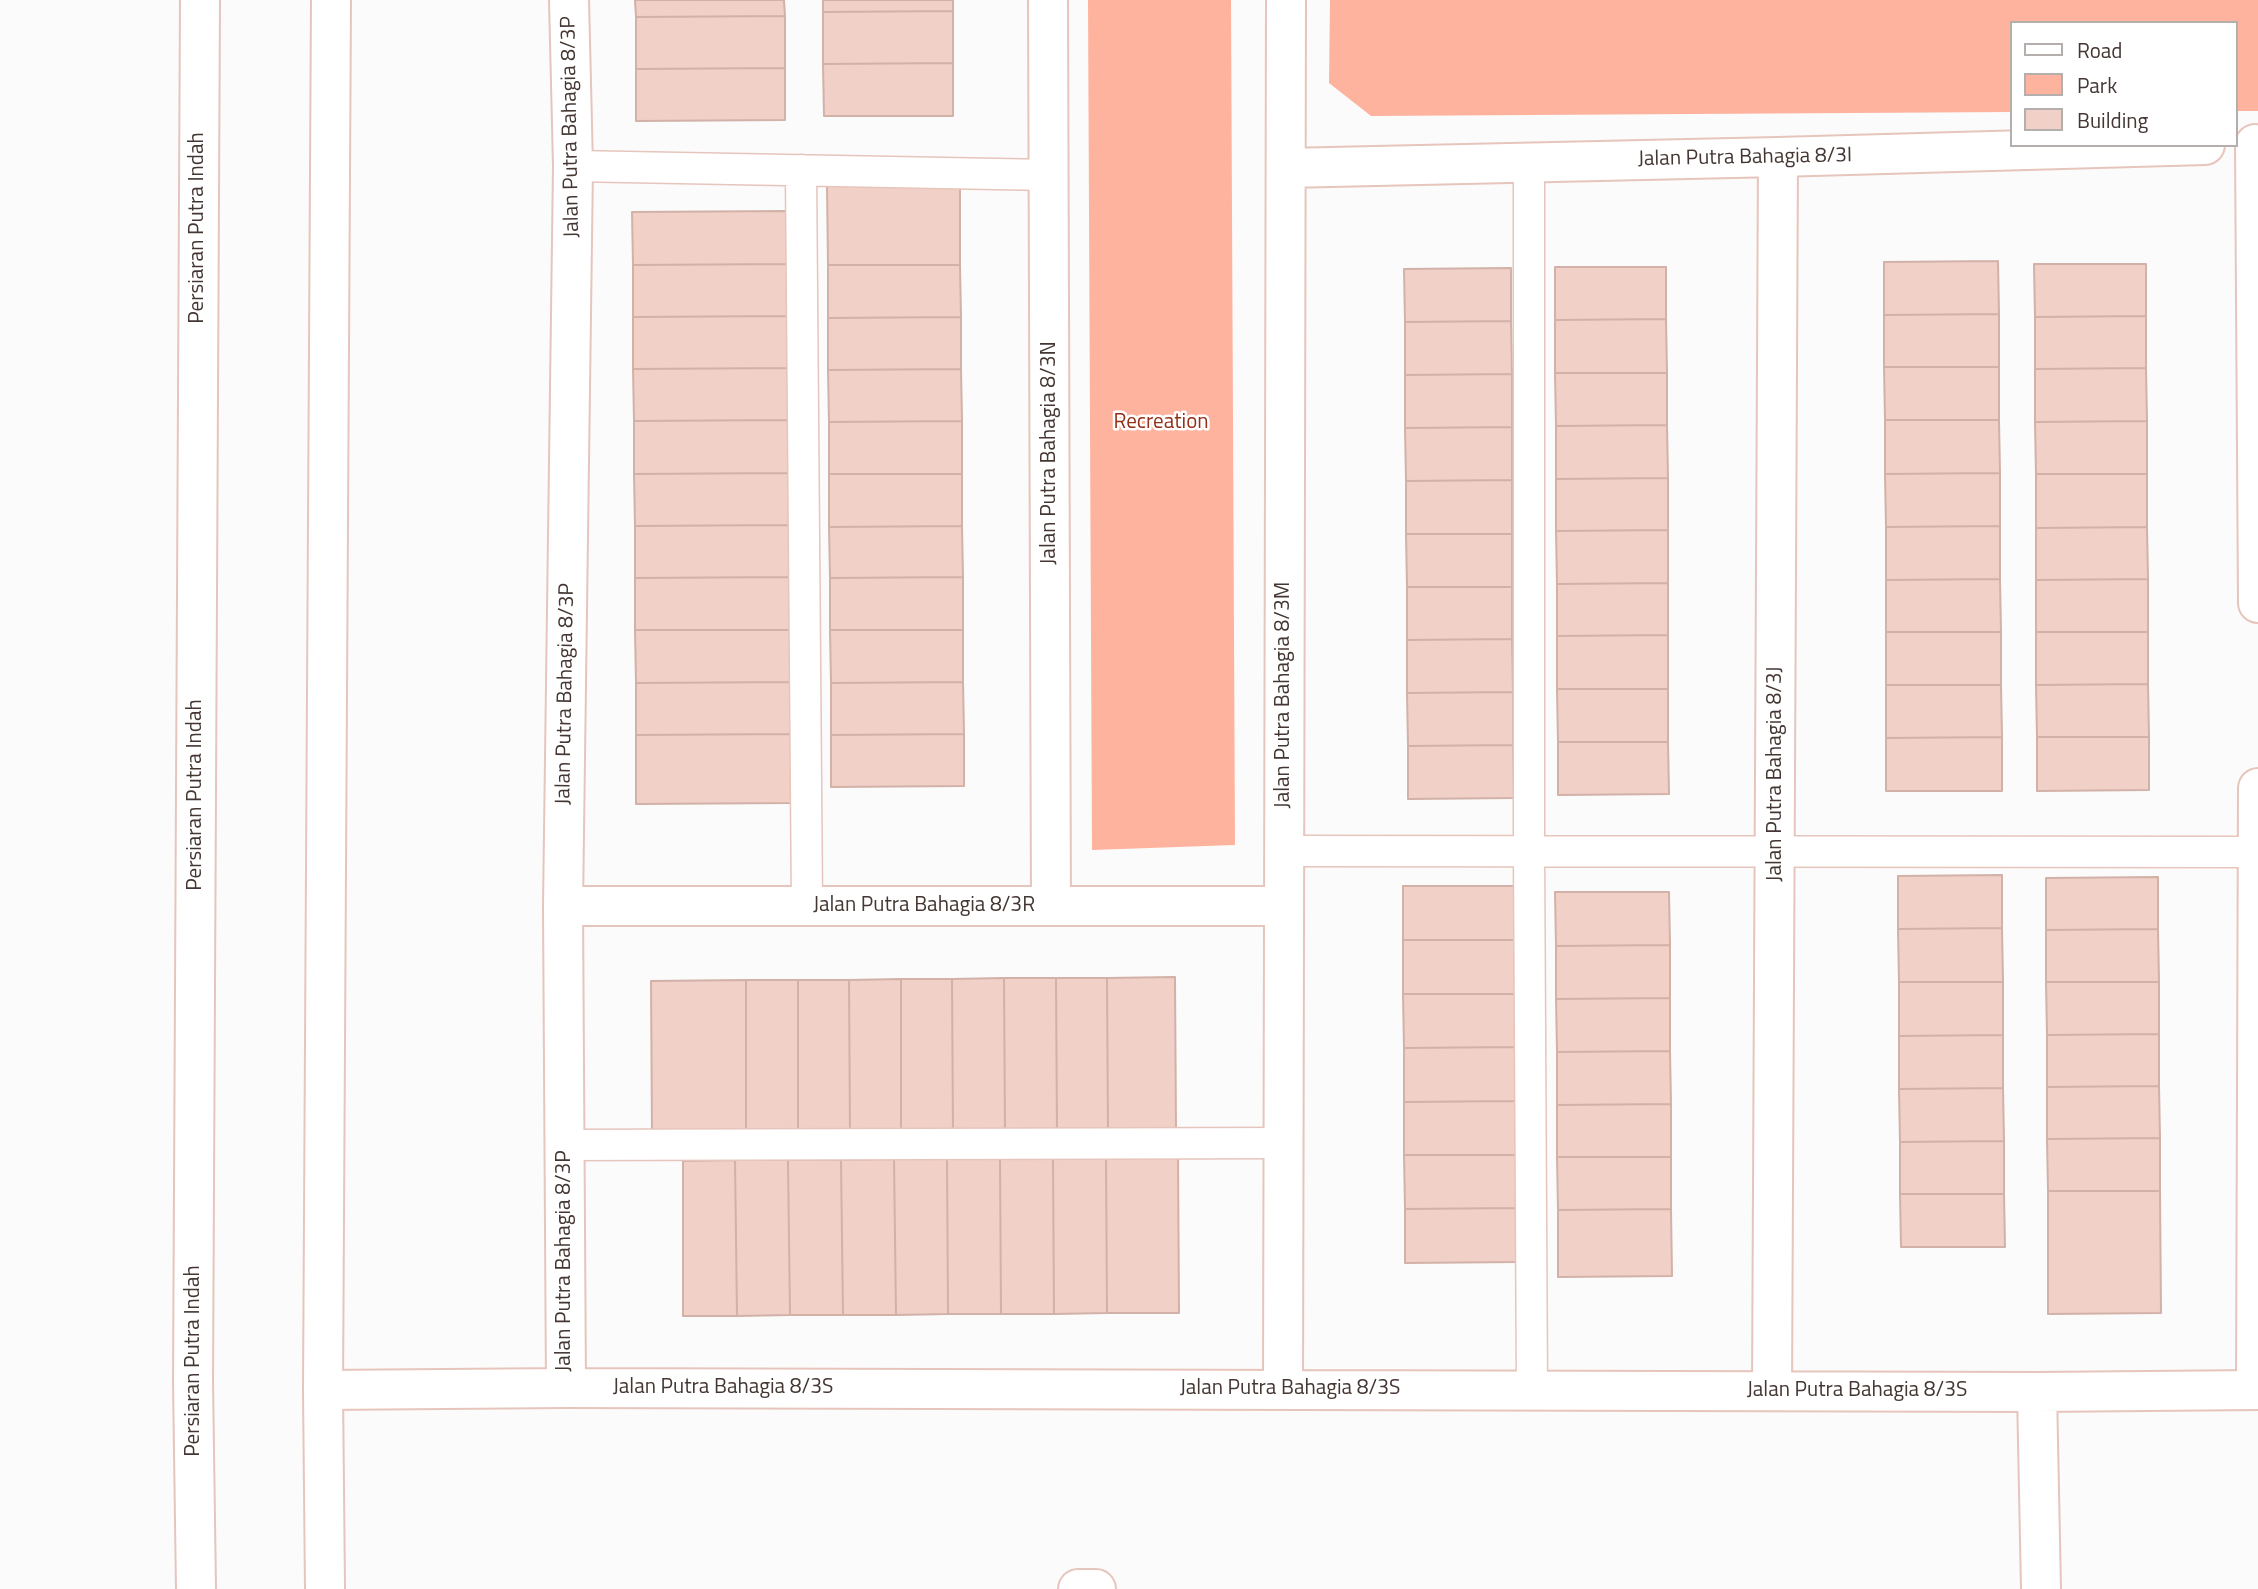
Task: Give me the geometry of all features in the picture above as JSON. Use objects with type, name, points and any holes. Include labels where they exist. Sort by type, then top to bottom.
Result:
[{"type":"street","name":"Persiaran Putra Indah","points":[[196,1589],[192,1382],[200,0]]},
{"type":"street","points":[[325,1589],[323,1390],[331,0]]},
{"type":"street","name":"Jalan Putra Bahagia 8/3P","points":[[566,1388],[563,906],[573,166],[569,0]]},
{"type":"street","name":"Jalan Putra Bahagia 8/3N","points":[[1048,0],[1051,906]]},
{"type":"street","name":"Jalan Putra Bahagia 8/3M","points":[[1283,1389],[1286,0]]},
{"type":"street","points":[[2250,144],[2258,603]]},
{"type":"street","name":"Jalan Putra Bahagia 8/3I","points":[[1286,168],[1778,158],[2139,147]]},
{"type":"street","name":"Jalan Putra Bahagia 8/3J","points":[[1772,1391],[1778,158]]},
{"type":"street","points":[[2257,1390],[2258,788]]},
{"type":"street","name":"Jalan Putra Bahagia 8/3R","points":[[563,906],[1284,906]]},
{"type":"street","name":"Jalan Putra Bahagia 8/3S","points":[[323,1390],[2257,1390]]},
{"type":"street","points":[[2037,1392],[2041,1589]]},
{"type":"street","points":[[1078,1589],[1096,1589]]},
{"type":"lane","points":[[1529,163],[1532,1390]]},
{"type":"lane","points":[[573,166],[1049,176]]},
{"type":"lane","points":[[801,170],[807,906]]},
{"type":"lane","points":[[1284,850],[2256,852]]},
{"type":"lane","points":[[564,1145],[1284,1143]]},
{"type":"green space","name":"Recreation","points":[[1088,0],[1231,0],[1235,845],[1092,850]]},
{"type":"green space","points":[[1330,0],[2258,0],[2258,111],[2237,111],[2237,21],[2010,21],[2010,112],[1371,116],[1329,83]]},
{"type":"building","points":[[635,0],[784,0],[785,16],[636,17]]},
{"type":"building","points":[[823,0],[953,0],[953,11],[823,12]]},
{"type":"building","points":[[953,11],[953,63],[823,64],[823,12]]},
{"type":"building","points":[[785,16],[785,68],[636,69],[636,17]]},
{"type":"building","points":[[953,63],[953,116],[824,116],[823,64]]},
{"type":"building","points":[[785,68],[785,120],[636,121],[636,69]]},
{"type":"building","points":[[960,185],[960,265],[828,265],[827,186]]},
{"type":"building","points":[[788,211],[788,264],[633,265],[632,212]]},
{"type":"building","points":[[1998,261],[1999,314],[1884,315],[1884,262]]},
{"type":"building","points":[[788,264],[788,316],[633,317],[633,265]]},
{"type":"building","points":[[2034,264],[2146,264],[2146,316],[2035,317]]},
{"type":"building","points":[[828,265],[960,265],[961,317],[828,318]]},
{"type":"building","points":[[1555,267],[1666,267],[1666,319],[1555,320]]},
{"type":"building","points":[[1511,268],[1511,321],[1405,322],[1404,269]]},
{"type":"building","points":[[1999,314],[1999,367],[1884,367],[1884,315]]},
{"type":"building","points":[[788,316],[789,368],[633,369],[633,317]]},
{"type":"building","points":[[2146,316],[2146,368],[2035,369],[2035,317]]},
{"type":"building","points":[[961,317],[961,369],[828,370],[828,318]]},
{"type":"building","points":[[1666,319],[1667,373],[1555,373],[1555,320]]},
{"type":"building","points":[[1511,321],[1512,374],[1405,375],[1405,322]]},
{"type":"building","points":[[1884,367],[1999,367],[1999,420],[1885,420]]},
{"type":"building","points":[[789,368],[789,420],[634,421],[633,369]]},
{"type":"building","points":[[2146,368],[2147,421],[2035,422],[2035,369]]},
{"type":"building","points":[[961,369],[962,421],[829,422],[828,370]]},
{"type":"building","points":[[1555,373],[1667,373],[1667,425],[1556,426]]},
{"type":"building","points":[[1512,374],[1512,427],[1405,428],[1405,375]]},
{"type":"building","points":[[789,420],[789,473],[634,474],[634,421]]},
{"type":"building","points":[[1885,420],[1999,420],[2000,473],[1885,474]]},
{"type":"building","points":[[962,421],[962,474],[829,474],[829,422]]},
{"type":"building","points":[[2147,421],[2147,474],[2036,474],[2035,422]]},
{"type":"building","points":[[1667,425],[1668,478],[1556,479],[1556,426]]},
{"type":"building","points":[[1512,427],[1512,480],[1406,481],[1405,428]]},
{"type":"building","points":[[789,473],[790,525],[635,526],[634,474]]},
{"type":"building","points":[[2000,473],[2000,526],[1886,527],[1885,474]]},
{"type":"building","points":[[829,474],[962,474],[962,526],[829,527]]},
{"type":"building","points":[[2036,474],[2147,474],[2147,527],[2036,528]]},
{"type":"building","points":[[1668,478],[1668,530],[1556,531],[1556,479]]},
{"type":"building","points":[[1512,480],[1512,534],[1406,534],[1406,481]]},
{"type":"building","points":[[790,525],[790,577],[635,578],[635,526]]},
{"type":"building","points":[[962,526],[963,577],[830,578],[829,527]]},
{"type":"building","points":[[2000,526],[2000,579],[1886,580],[1886,527]]},
{"type":"building","points":[[2147,527],[2148,579],[2036,580],[2036,528]]},
{"type":"building","points":[[1668,530],[1668,583],[1557,584],[1556,531]]},
{"type":"building","points":[[1406,534],[1512,534],[1512,587],[1407,587]]},
{"type":"building","points":[[790,577],[790,630],[635,630],[635,578]]},
{"type":"building","points":[[963,577],[963,630],[830,630],[830,578]]},
{"type":"building","points":[[2000,579],[2001,632],[1886,632],[1886,580]]},
{"type":"building","points":[[2148,579],[2148,632],[2036,632],[2036,580]]},
{"type":"building","points":[[1668,583],[1668,635],[1557,636],[1557,584]]},
{"type":"building","points":[[1407,587],[1512,587],[1512,639],[1407,640]]},
{"type":"building","points":[[635,630],[790,630],[791,682],[636,683]]},
{"type":"building","points":[[830,630],[963,630],[963,682],[831,683]]},
{"type":"building","points":[[1886,632],[2001,632],[2001,685],[1886,685]]},
{"type":"building","points":[[2036,632],[2148,632],[2148,684],[2036,685]]},
{"type":"building","points":[[1668,635],[1668,689],[1557,689],[1557,636]]},
{"type":"building","points":[[1512,639],[1513,692],[1407,693],[1407,640]]},
{"type":"building","points":[[791,682],[791,734],[636,735],[636,683]]},
{"type":"building","points":[[963,682],[964,734],[831,735],[831,683]]},
{"type":"building","points":[[2148,684],[2149,737],[2037,737],[2036,685]]},
{"type":"building","points":[[1886,685],[2001,685],[2002,737],[1886,738]]},
{"type":"building","points":[[1557,689],[1668,689],[1668,742],[1558,742]]},
{"type":"building","points":[[1513,692],[1513,745],[1408,746],[1407,693]]},
{"type":"building","points":[[791,734],[792,803],[636,804],[636,735]]},
{"type":"building","points":[[964,734],[964,786],[831,787],[831,735]]},
{"type":"building","points":[[2002,737],[2002,791],[1886,791],[1886,738]]},
{"type":"building","points":[[2037,737],[2149,737],[2149,790],[2037,791]]},
{"type":"building","points":[[1558,742],[1668,742],[1669,794],[1558,795]]},
{"type":"building","points":[[1513,745],[1514,798],[1408,799],[1408,746]]},
{"type":"building","points":[[2002,875],[2002,928],[1898,929],[1898,876]]},
{"type":"building","points":[[2158,877],[2158,929],[2046,930],[2046,878]]},
{"type":"building","points":[[1403,886],[1514,886],[1514,940],[1403,940]]},
{"type":"building","points":[[1555,892],[1669,892],[1670,945],[1556,946]]},
{"type":"building","points":[[2002,928],[2003,982],[1899,982],[1898,929]]},
{"type":"building","points":[[2158,929],[2159,982],[2046,982],[2046,930]]},
{"type":"building","points":[[1403,940],[1514,940],[1515,994],[1403,994]]},
{"type":"building","points":[[1670,945],[1670,998],[1556,999],[1556,946]]},
{"type":"building","points":[[1175,977],[1176,1132],[1108,1133],[1107,978]]},
{"type":"building","points":[[1004,978],[1005,1134],[953,1134],[952,979]]},
{"type":"building","points":[[1004,978],[1056,978],[1057,1133],[1005,1134]]},
{"type":"building","points":[[1056,978],[1107,978],[1108,1133],[1057,1133]]},
{"type":"building","points":[[901,979],[901,1134],[850,1134],[849,980]]},
{"type":"building","points":[[901,979],[952,979],[953,1134],[901,1134]]},
{"type":"building","points":[[746,980],[746,1135],[652,1136],[651,981]]},
{"type":"building","points":[[746,980],[798,980],[798,1135],[746,1135]]},
{"type":"building","points":[[798,980],[849,980],[850,1134],[798,1135]]},
{"type":"building","points":[[1899,982],[2003,982],[2003,1035],[1899,1036]]},
{"type":"building","points":[[2046,982],[2159,982],[2159,1034],[2047,1035]]},
{"type":"building","points":[[1403,994],[1515,994],[1515,1047],[1404,1048]]},
{"type":"building","points":[[1670,998],[1670,1051],[1557,1052],[1556,999]]},
{"type":"building","points":[[2159,1034],[2159,1086],[2047,1087],[2047,1035]]},
{"type":"building","points":[[2003,1035],[2003,1088],[1899,1089],[1899,1036]]},
{"type":"building","points":[[1515,1047],[1516,1101],[1404,1102],[1404,1048]]},
{"type":"building","points":[[1670,1051],[1671,1104],[1557,1105],[1557,1052]]},
{"type":"building","points":[[2159,1086],[2160,1138],[2047,1139],[2047,1087]]},
{"type":"building","points":[[2003,1088],[2004,1141],[1900,1142],[1899,1089]]},
{"type":"building","points":[[1516,1101],[1516,1155],[1404,1155],[1404,1102]]},
{"type":"building","points":[[1671,1104],[1671,1157],[1557,1157],[1557,1105]]},
{"type":"building","points":[[2160,1138],[2160,1191],[2048,1191],[2047,1139]]},
{"type":"building","points":[[2004,1141],[2004,1194],[1900,1194],[1900,1142]]},
{"type":"building","points":[[1404,1155],[1516,1155],[1516,1208],[1405,1209]]},
{"type":"building","points":[[1178,1157],[1179,1313],[1107,1313],[1106,1158]]},
{"type":"building","points":[[1557,1157],[1671,1157],[1671,1209],[1558,1210]]},
{"type":"building","points":[[1000,1158],[1053,1158],[1054,1314],[1001,1314]]},
{"type":"building","points":[[1000,1158],[1001,1314],[948,1314],[947,1159]]},
{"type":"building","points":[[1053,1158],[1106,1158],[1107,1313],[1054,1314]]},
{"type":"building","points":[[894,1159],[947,1159],[948,1314],[896,1315]]},
{"type":"building","points":[[894,1159],[896,1315],[843,1315],[841,1160]]},
{"type":"building","points":[[735,1160],[737,1316],[683,1316],[683,1161]]},
{"type":"building","points":[[735,1160],[788,1160],[790,1315],[737,1316]]},
{"type":"building","points":[[788,1160],[841,1160],[843,1315],[790,1315]]},
{"type":"building","points":[[2048,1191],[2160,1191],[2161,1313],[2048,1314]]},
{"type":"building","points":[[1900,1194],[2004,1194],[2005,1247],[1901,1247]]},
{"type":"building","points":[[1516,1208],[1517,1262],[1405,1263],[1405,1209]]},
{"type":"building","points":[[1671,1209],[1672,1276],[1558,1277],[1558,1210]]}]
